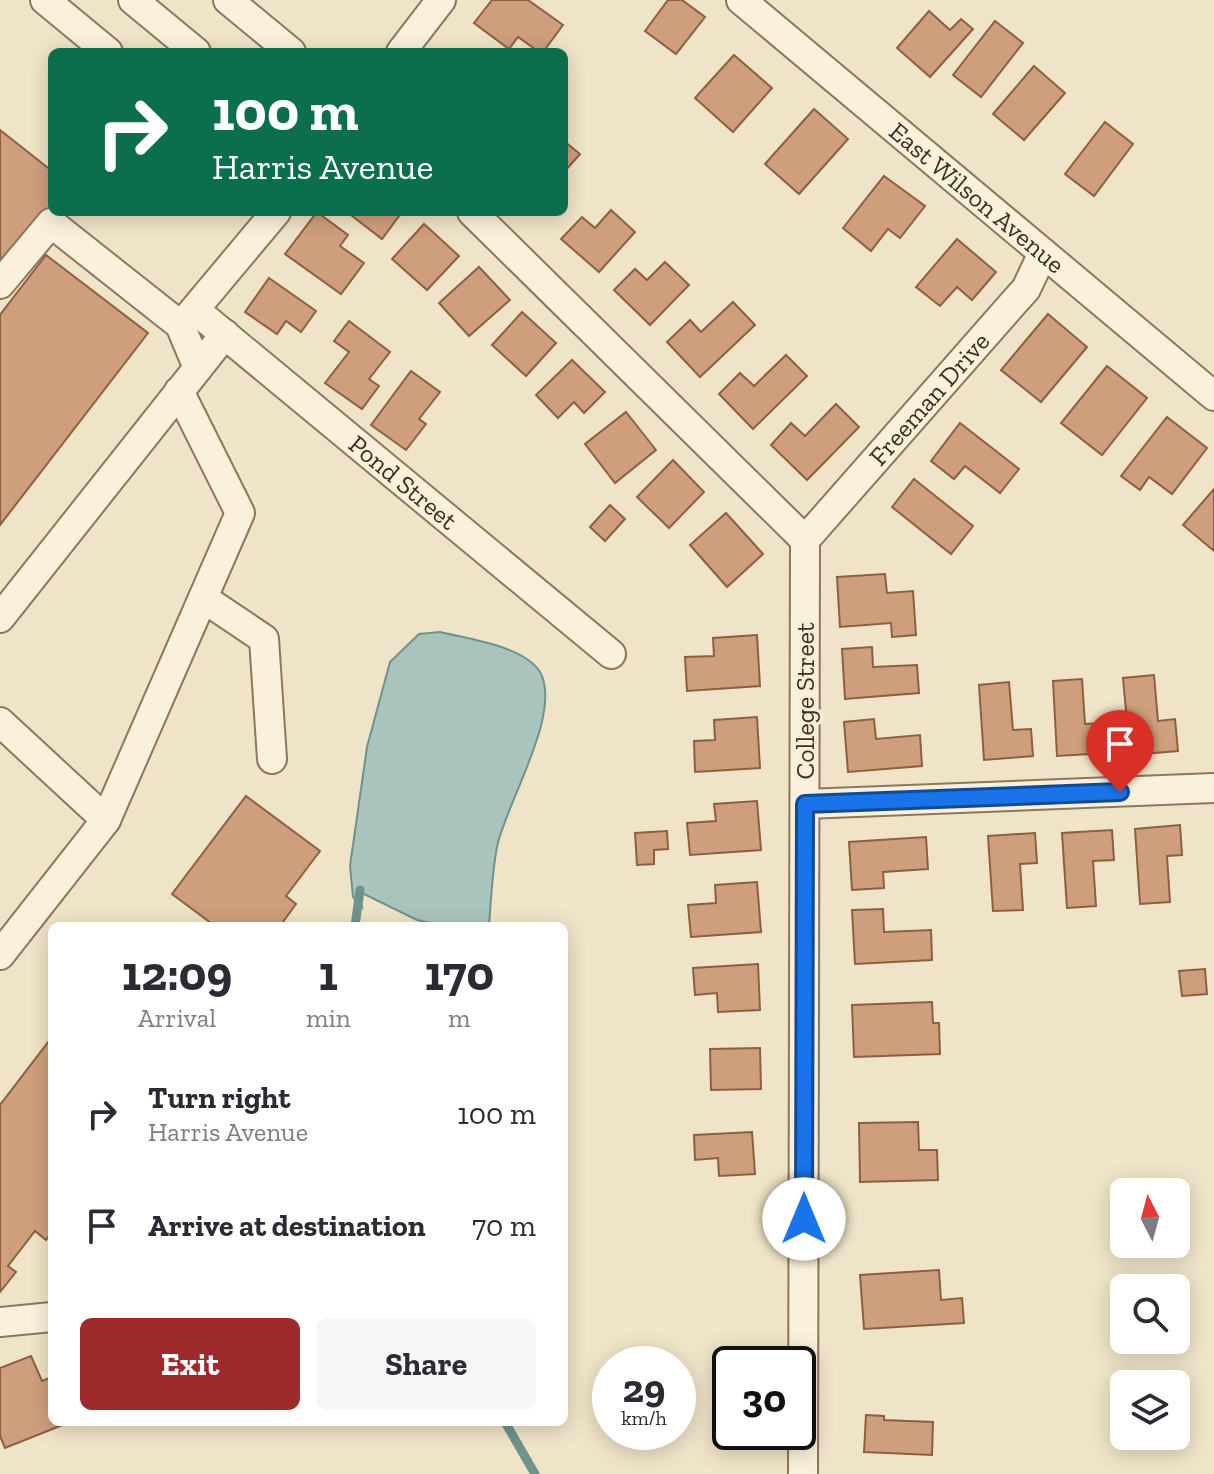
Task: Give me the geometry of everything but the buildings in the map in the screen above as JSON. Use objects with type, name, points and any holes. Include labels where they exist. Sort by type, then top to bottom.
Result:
[{"type":"street","points":[[45,0],[103,48]]},
{"type":"street","points":[[133,0],[191,48]]},
{"type":"street","points":[[228,0],[286,48]]},
{"type":"street","points":[[404,48],[441,0]]},
{"type":"street","name":"East Wilson Avenue","points":[[741,0],[1214,396]]},
{"type":"street","points":[[198,368],[188,317],[273,216]]},
{"type":"street","points":[[476,216],[805,540]]},
{"type":"street","name":"Pond Street","points":[[0,284],[51,223],[188,317],[225,334],[611,654]]},
{"type":"street","name":"Freeman Drive","points":[[805,540],[1016,300],[1034,275],[1043,253]]},
{"type":"street","points":[[0,618],[225,334]]},
{"type":"street","points":[[0,955],[44,918],[106,820],[240,513],[179,391]]},
{"type":"street","name":"College Street","points":[[803,1474],[805,540]]},
{"type":"street","points":[[203,598],[264,639],[272,759]]},
{"type":"street","points":[[0,722],[106,820]]},
{"type":"street","points":[[805,804],[1214,788]]},
{"type":"street","points":[[0,1322],[48,1317]]},
{"type":"water","points":[[440,632],[509,650],[532,663],[540,672],[545,690],[539,734],[497,847],[489,922],[426,922],[360,892],[362,907],[353,897],[350,866],[367,747],[390,662],[419,634]]},
{"type":"waterway","points":[[356,922],[360,890]]},
{"type":"waterway","points":[[507,1426],[535,1474]]},
{"type":"route","points":[[804,1219],[805,804],[1120,792]]}]
